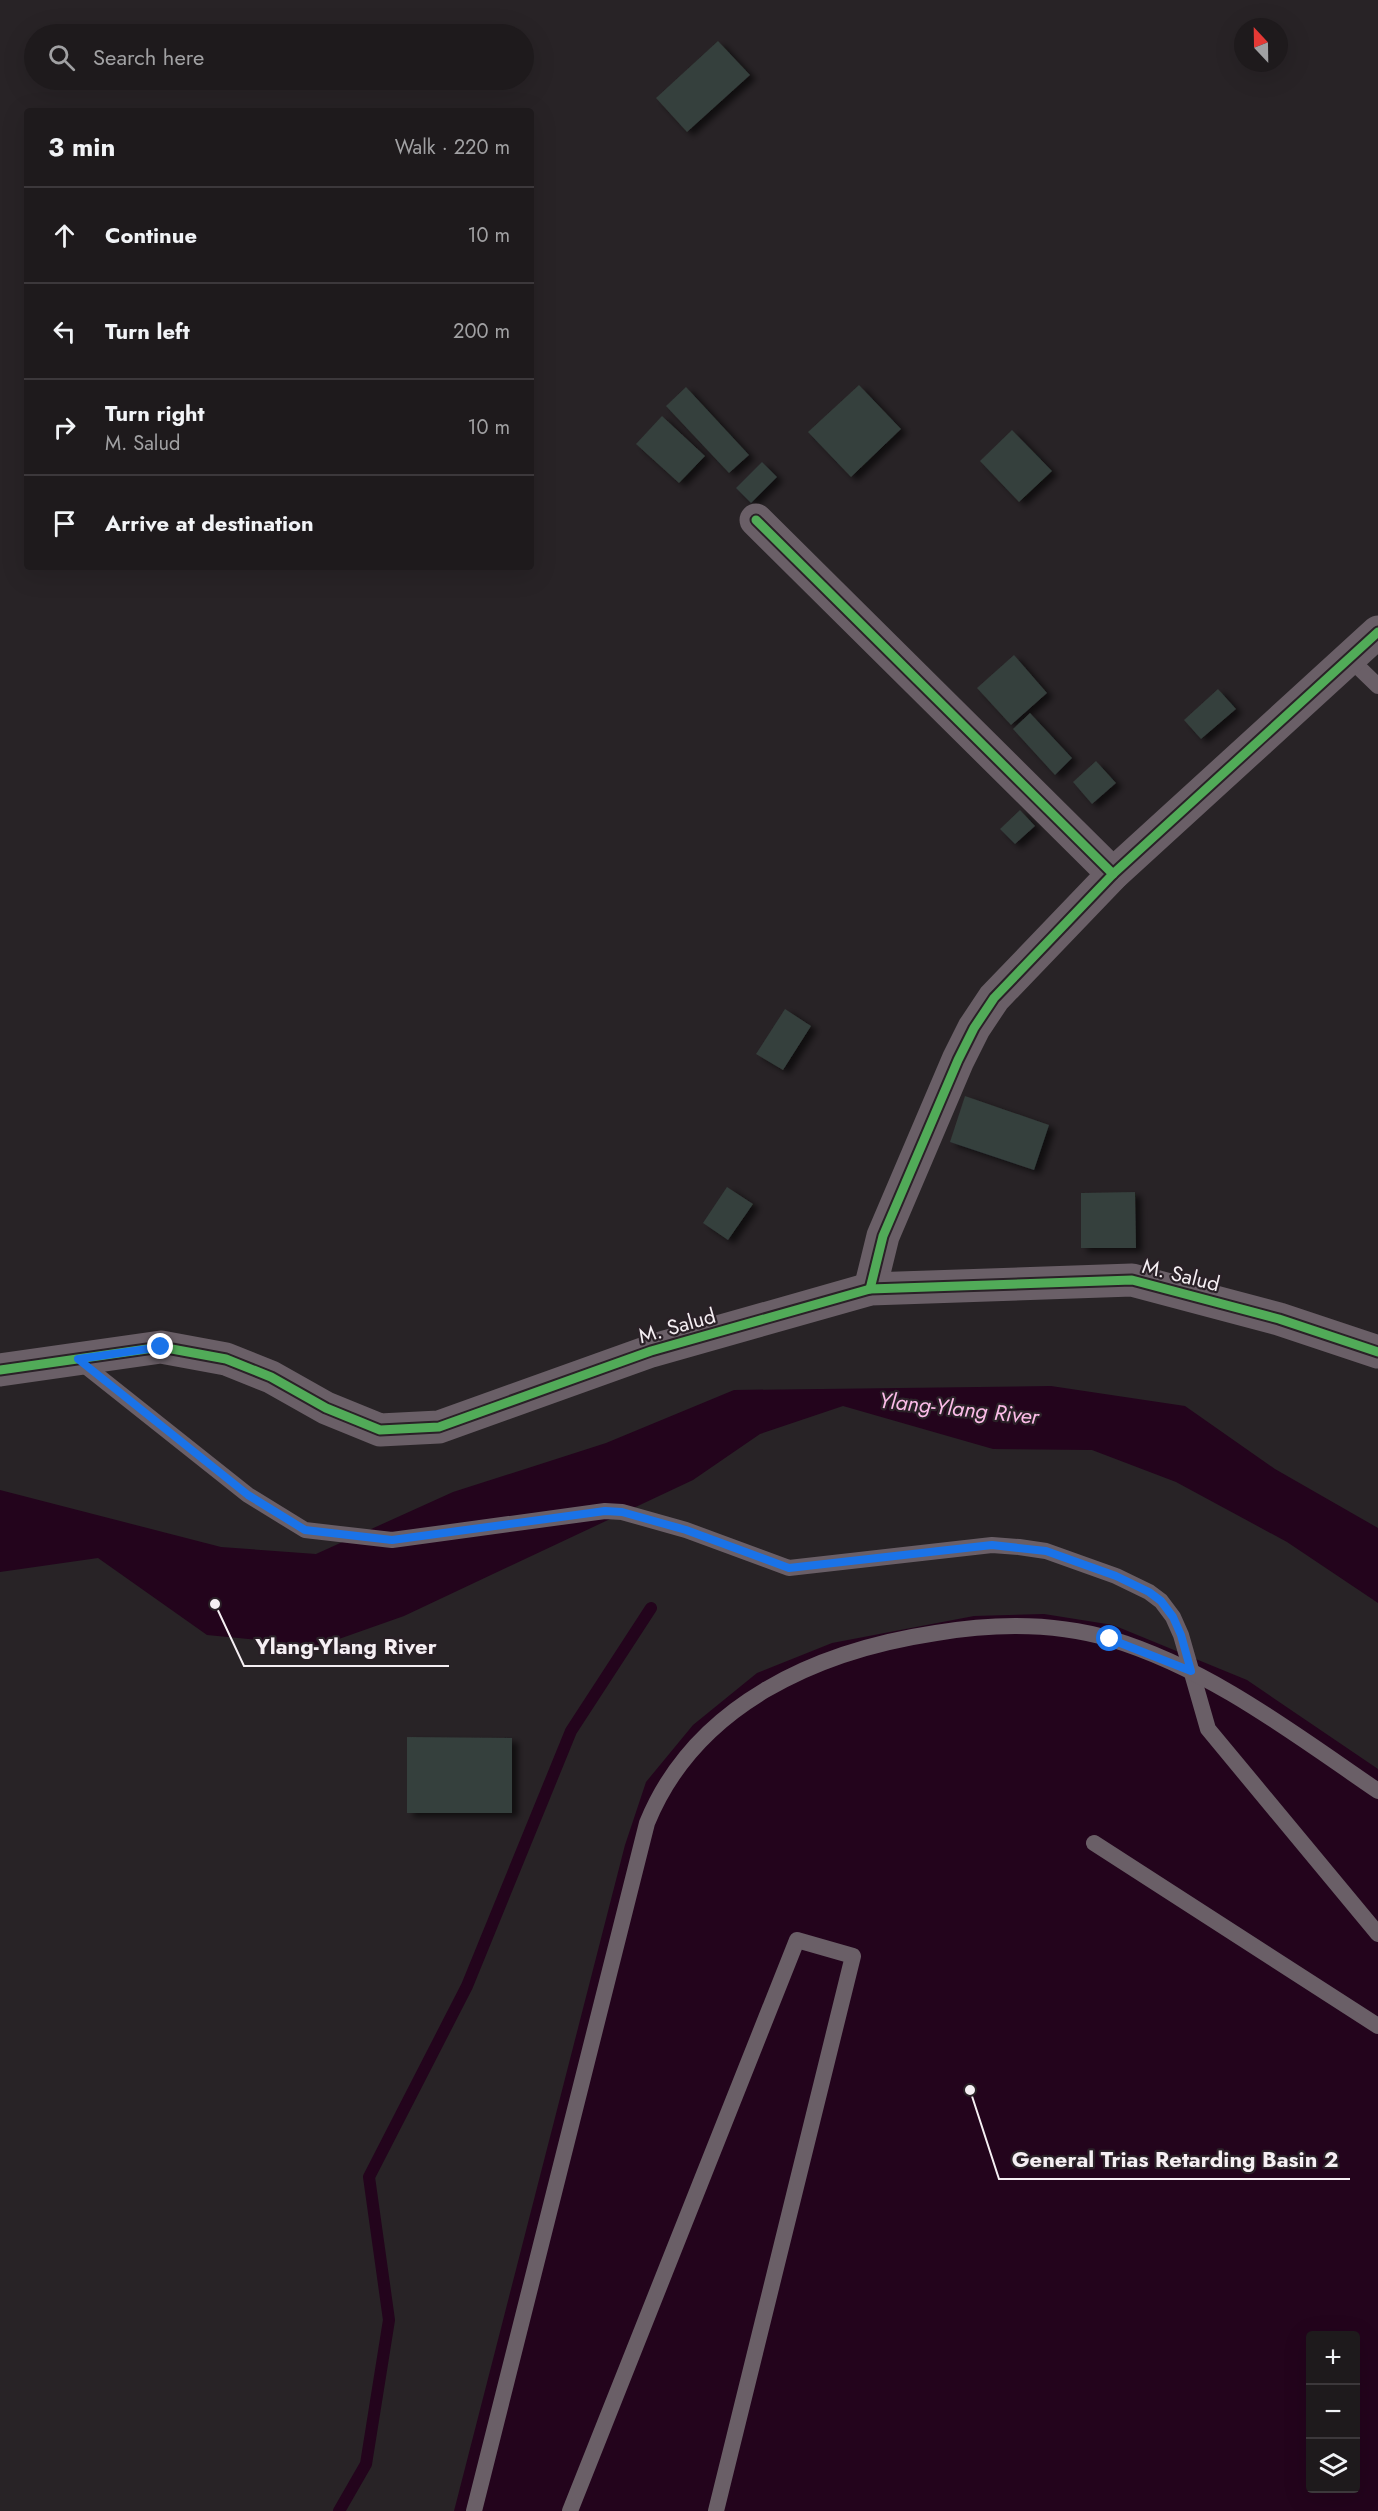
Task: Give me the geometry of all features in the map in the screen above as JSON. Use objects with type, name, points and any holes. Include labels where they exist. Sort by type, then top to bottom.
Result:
[{"type":"street","points":[[756,520],[1113,874]]},
{"type":"street","points":[[870,1289],[883,1236],[974,1028],[994,998],[1113,874],[1378,632]]},
{"type":"street","name":"M. Salud","points":[[0,1370],[161,1347],[226,1359],[271,1377],[326,1408],[380,1430],[439,1426],[651,1351],[870,1289],[1132,1280],[1279,1319],[1378,1352]]},
{"type":"lane","points":[[1349,658],[1378,686]]},
{"type":"lane","points":[[78,1359],[248,1495],[305,1530],[392,1540],[605,1511],[622,1512],[686,1530],[789,1568],[992,1545],[1046,1551],[1116,1576],[1149,1592],[1161,1601],[1173,1617],[1181,1635],[1208,1729],[1378,1934]]},
{"type":"lane","points":[[474,2511],[641,1843],[654,1807],[676,1768],[692,1748],[735,1709],[802,1670],[860,1648],[930,1633],[1016,1625],[1064,1628],[1110,1639],[1191,1671],[1248,1703],[1378,1791]]},
{"type":"lane","points":[[1094,1843],[1378,2026]]},
{"type":"lane","points":[[570,2511],[797,1940],[854,1956],[716,2511]]},
{"type":"water","points":[[1051,1386],[1185,1406],[1275,1469],[1378,1528],[1378,1603],[1287,1542],[1176,1482],[1092,1450],[993,1449],[843,1406],[760,1434],[693,1480],[404,1616],[319,1646],[207,1635],[98,1558],[0,1572],[0,1490],[221,1547],[316,1554],[453,1492],[606,1443],[734,1390]]},
{"type":"water","points":[[1044,1614],[1113,1625],[1247,1680],[1378,1769],[1378,2511],[454,2511],[625,1845],[646,1782],[693,1725],[757,1673],[832,1643],[974,1616]]},
{"type":"building","points":[[718,41],[750,75],[687,132],[656,98]]},
{"type":"building","points":[[859,385],[901,429],[851,477],[808,432]]},
{"type":"building","points":[[686,387],[749,455],[729,473],[666,406]]},
{"type":"building","points":[[662,416],[705,456],[679,483],[636,444]]},
{"type":"building","points":[[1012,430],[1052,471],[1019,502],[980,461]]},
{"type":"building","points":[[762,462],[777,477],[751,503],[736,488]]},
{"type":"building","points":[[1014,655],[1047,693],[1011,725],[977,688]]},
{"type":"building","points":[[1218,689],[1236,709],[1201,739],[1184,720]]},
{"type":"building","points":[[1030,713],[1072,758],[1055,775],[1013,729]]},
{"type":"building","points":[[1096,761],[1116,783],[1092,804],[1073,782]]},
{"type":"building","points":[[1020,810],[1035,826],[1015,844],[1000,829]]},
{"type":"building","points":[[785,1009],[811,1026],[783,1070],[756,1054]]},
{"type":"building","points":[[965,1096],[1049,1125],[1034,1170],[950,1142]]},
{"type":"building","points":[[727,1187],[753,1204],[728,1240],[703,1223]]},
{"type":"building","points":[[1135,1192],[1136,1248],[1081,1248],[1081,1193]]},
{"type":"building","points":[[407,1737],[512,1738],[512,1813],[407,1813]]},
{"type":"waterway","points":[[339,2511],[366,2464],[389,2320],[369,2177],[467,1986],[571,1731],[651,1608]]},
{"type":"cycle path","points":[[756,520],[1113,874]]},
{"type":"cycle path","points":[[870,1289],[883,1236],[958,1060],[974,1028],[994,998],[1113,874],[1378,632]]},
{"type":"cycle path","points":[[0,1370],[161,1347],[226,1359],[271,1377],[326,1408],[380,1430],[439,1427],[651,1351],[870,1289],[1132,1280],[1279,1319],[1378,1352]]},
{"type":"place","name":"Ylang-Ylang River","points":[[215,1604]]},
{"type":"place","name":"General Trias Retarding Basin 2","points":[[970,2090]]},
{"type":"route","points":[[161,1347],[78,1359],[248,1495],[305,1530],[392,1540],[605,1511],[622,1512],[686,1530],[789,1568],[992,1545],[1046,1551],[1116,1576],[1149,1592],[1161,1601],[1173,1617],[1181,1635],[1191,1671],[1110,1639]]}]
